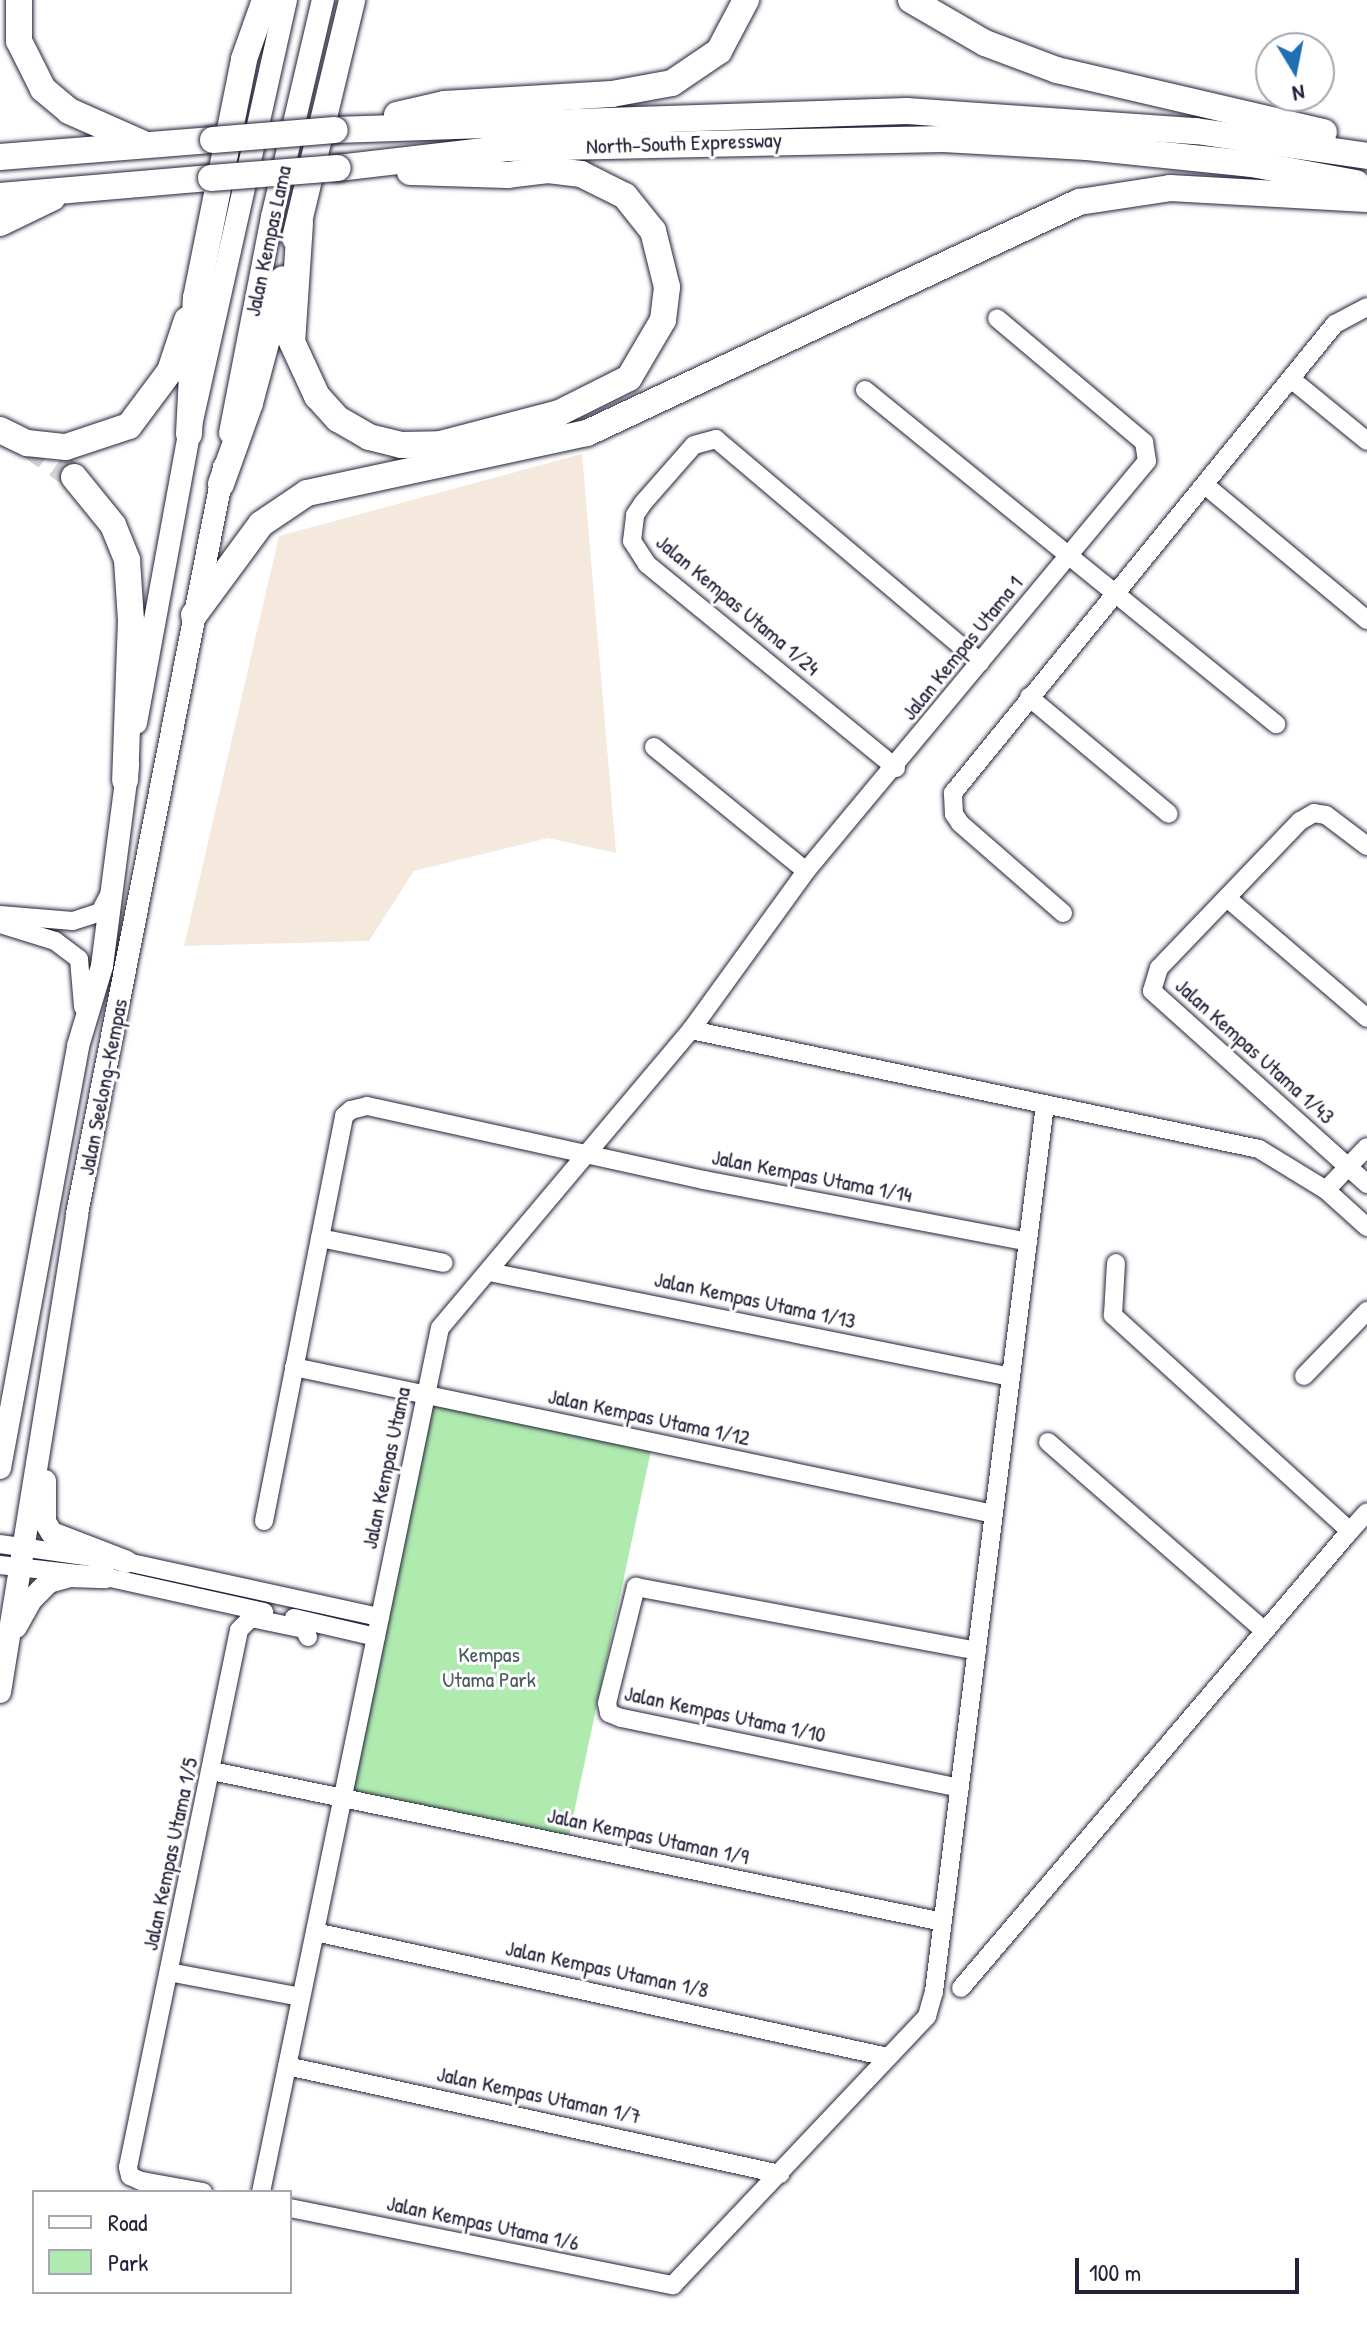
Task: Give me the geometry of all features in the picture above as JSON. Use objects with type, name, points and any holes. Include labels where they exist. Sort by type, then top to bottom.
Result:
[{"type":"highway","points":[[19,0],[19,41],[43,89],[69,111],[146,145]]},
{"type":"highway","points":[[244,0],[244,59]]},
{"type":"highway","points":[[0,430],[27,443],[66,447],[101,440],[129,426],[170,371],[196,298],[244,59],[265,0]]},
{"type":"highway","points":[[335,130],[444,104],[634,92],[672,83],[719,51],[746,0]]},
{"type":"highway","points":[[911,0],[985,43],[1057,70],[1367,142]]},
{"type":"highway","points":[[221,484],[250,403],[300,223],[350,8]]},
{"type":"highway","name":"North–South Expressway","points":[[0,157],[335,130],[907,111],[1196,131],[1367,156]]},
{"type":"highway","name":"North–South Expressway","points":[[0,196],[338,168],[508,148],[943,139],[1087,147],[1252,164],[1367,185]]},
{"type":"highway","points":[[300,223],[292,342],[317,396],[338,419],[369,437],[401,445],[440,444],[559,413],[629,378],[649,352],[663,320],[667,287],[662,256],[640,212],[607,183],[548,170],[447,174],[338,168]]},
{"type":"highway","points":[[194,615],[261,524],[307,493],[587,433],[1079,202],[1170,188],[1367,199]]},
{"type":"highway","points":[[0,223],[62,193]]},
{"type":"highway","points":[[189,434],[196,298]]},
{"type":"highway","points":[[74,477],[113,525],[127,560],[131,620],[125,780]]},
{"type":"main road","name":"Jalan Kempas Lama","points":[[189,434],[286,0]]},
{"type":"main road","name":"Jalan Kempas Lama","points":[[221,484],[272,217],[323,0]]},
{"type":"main road","name":"Jalan Seelong–Kempas","points":[[0,1468],[78,1046],[102,966],[125,780],[189,434]]},
{"type":"main road","name":"Jalan Seelong–Kempas","points":[[0,1692],[10,1556],[221,484]]},
{"type":"main road","points":[[77,1214],[75,1319],[50,1444],[45,1522],[63,1541],[127,1562]]},
{"type":"main road","points":[[0,1449],[13,1392]]},
{"type":"main road","points":[[4,1660],[22,1614],[37,1592],[70,1576],[106,1577]]},
{"type":"street","points":[[1063,913],[960,823],[951,803],[958,783],[1335,324],[1367,307]]},
{"type":"street","name":"Jalan Kempas Utama 1","points":[[806,871],[896,768],[1147,461],[1148,451],[1144,442],[997,318]]},
{"type":"street","points":[[1291,379],[1367,441]]},
{"type":"street","points":[[865,390],[1276,724]]},
{"type":"street","name":"Jalan Kempas Utama 1/24","points":[[896,768],[647,564],[632,541],[635,515],[643,503],[694,445],[716,439],[980,662]]},
{"type":"street","points":[[1205,485],[1367,620]]},
{"type":"street","points":[[1029,697],[1169,814]]},
{"type":"street","points":[[654,747],[806,871]]},
{"type":"street","name":"Jalan Kempas Utama 1/43","points":[[1348,1166],[1152,991],[1159,968],[1300,821],[1314,813],[1337,821],[1367,846]]},
{"type":"street","name":"Jalan Kempas Utama","points":[[261,2190],[440,1328],[691,1030],[806,871]]},
{"type":"street","points":[[0,915],[84,919],[104,907],[115,877]]},
{"type":"street","points":[[1227,898],[1367,1018]]},
{"type":"street","points":[[0,924],[55,941],[79,959],[85,987],[78,1046]]},
{"type":"street","points":[[691,1030],[1259,1149],[1326,1190],[1367,1227]]},
{"type":"street","points":[[780,2174],[927,2016],[943,1922],[1045,1105]]},
{"type":"street","name":"Jalan Kempas Utama 1/14","points":[[320,1238],[344,1116],[351,1110],[367,1106],[587,1154],[1028,1242]]},
{"type":"street","points":[[1326,1190],[1367,1147]]},
{"type":"street","points":[[1348,1166],[1367,1184]]},
{"type":"street","points":[[264,1521],[320,1238],[444,1263]]},
{"type":"street","points":[[1116,1263],[1113,1315],[1350,1531]]},
{"type":"street","name":"Jalan Kempas Utama 1/13","points":[[489,1272],[1011,1377]]},
{"type":"street","points":[[1304,1376],[1367,1311]]},
{"type":"street","name":"Jalan Kempas Utama 1/12","points":[[294,1367],[994,1514]]},
{"type":"street","points":[[1048,1442],[1262,1629]]},
{"type":"street","points":[[961,1988],[1262,1629],[1367,1512]]},
{"type":"street","points":[[10,1556],[127,1562],[380,1617]]},
{"type":"street","points":[[10,1556],[376,1637]]},
{"type":"street","name":"Jalan Kempas Utama 1/10","points":[[960,1788],[609,1713],[607,1703],[636,1587],[977,1651]]},
{"type":"street","name":"Jalan Kempas Utama 1/5","points":[[192,2190],[141,2181],[130,2176],[128,2167],[169,1972],[243,1622],[251,1618],[304,1629],[308,1637]]},
{"type":"street","name":"Jalan Kempas Utaman 1/9","points":[[212,1771],[943,1922]]},
{"type":"street","name":"Jalan Kempas Utaman 1/8","points":[[315,1932],[888,2057]]},
{"type":"street","points":[[169,1972],[301,1997]]},
{"type":"street","name":"Jalan Kempas Utaman 1/7","points":[[287,2066],[780,2174]]},
{"type":"street","name":"Jalan Kempas Utama 1/6","points":[[292,2208],[667,2287],[680,2281],[780,2174]]},
{"type":"shaded area","points":[[582,454],[616,853],[548,838],[414,871],[369,941],[184,946],[279,536]]},
{"type":"green space","name":"Kempas Utama Park","points":[[426,1393],[653,1441],[567,1845],[340,1797]]},
{"type":"tunnel","points":[[25,442],[74,477]]}]
